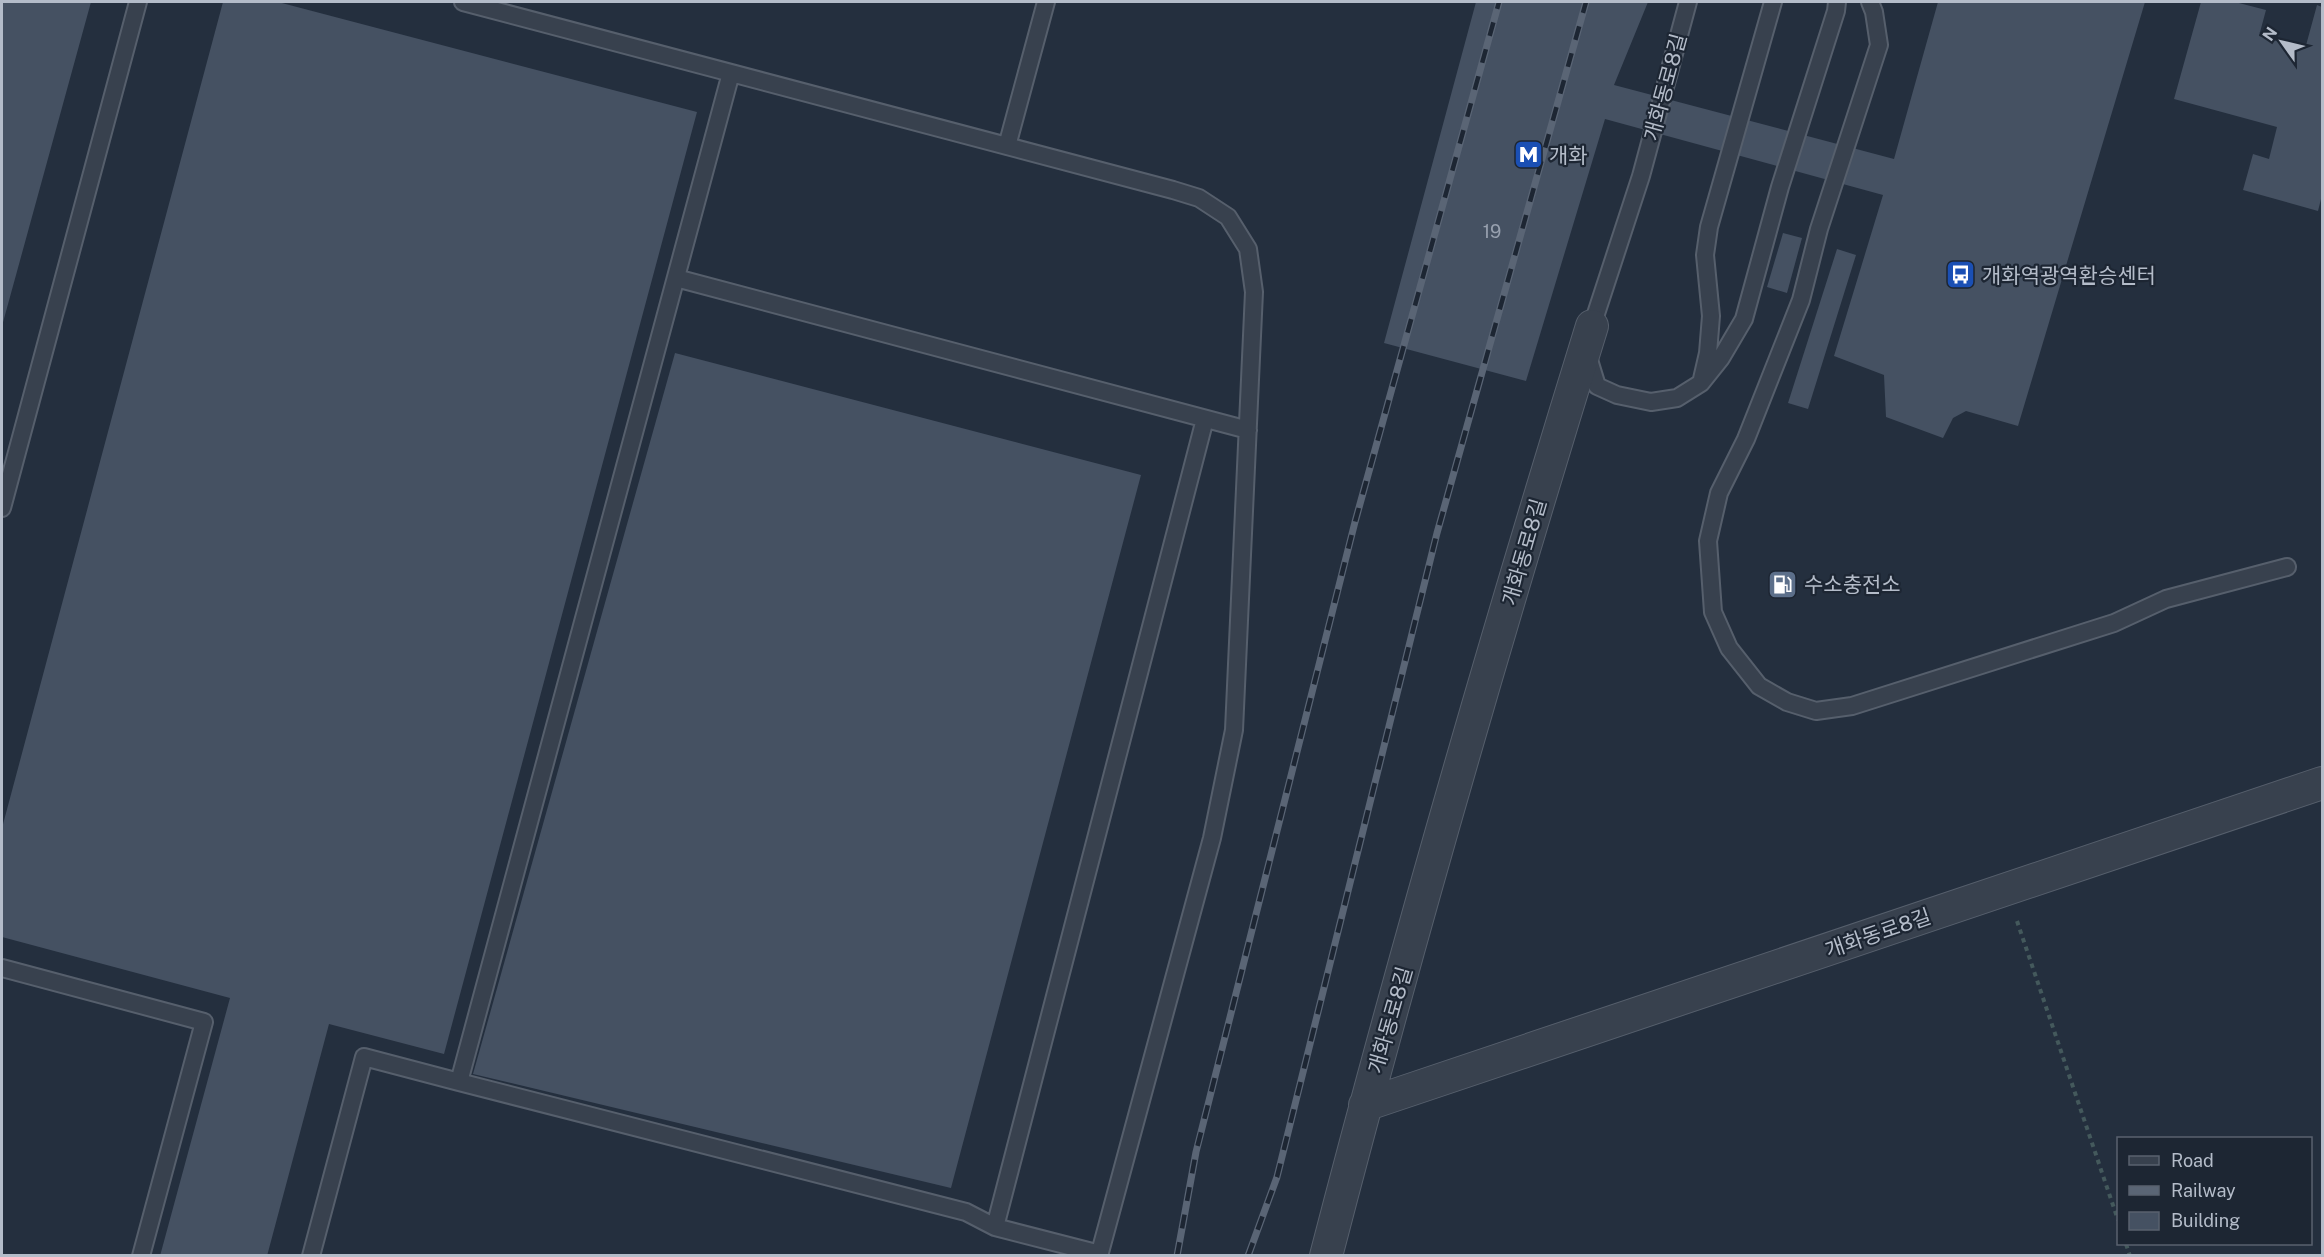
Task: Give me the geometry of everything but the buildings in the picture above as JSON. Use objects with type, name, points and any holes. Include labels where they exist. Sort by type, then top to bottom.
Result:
[{"type":"street","name":"개화동로8길","points":[[1326,1256],[1365,1105],[1536,509],[1593,326]]},
{"type":"street","name":"개화동로8길","points":[[1365,1105],[2322,783]]},
{"type":"lane","points":[[2,508],[138,2]]},
{"type":"lane","points":[[311,1256],[364,1057],[966,1212],[995,1227],[1100,1255],[1212,838],[1234,730],[1254,292],[1248,249],[1228,217],[1199,198],[463,2]]},
{"type":"lane","points":[[1007,146],[1046,2]]},
{"type":"lane","name":"개화동로8길","points":[[1593,326],[1641,176],[1688,2]]},
{"type":"lane","points":[[1701,383],[1708,353],[1711,316],[1705,255],[1709,227],[1773,2]]},
{"type":"lane","points":[[1589,360],[1597,386],[1617,394],[1651,402],[1677,398],[1701,383],[1721,358],[1744,319],[1780,187],[1837,2]]},
{"type":"lane","points":[[1870,2],[1874,12],[1879,45],[1819,229],[1802,300],[1746,439],[1719,493],[1708,541],[1713,612],[1729,648],[1759,686],[1787,702],[1816,711],[1852,706],[2114,623],[2166,599],[2287,567]]},
{"type":"lane","points":[[459,1082],[731,73]]},
{"type":"lane","points":[[676,278],[1248,430]]},
{"type":"lane","points":[[995,1227],[1205,419]]},
{"type":"lane","points":[[2,968],[204,1022],[141,1256]]},
{"type":"path","points":[[2006,890],[2117,1217]]},
{"type":"railway","points":[[1177,1256],[1196,1152],[1355,522],[1499,2]]},
{"type":"railway","points":[[1248,1256],[1277,1177],[1437,533],[1586,2]]},
{"type":"place","name":"개화","points":[[1528,155]]},
{"type":"place","name":"개화역광역환승센터","points":[[1961,275]]},
{"type":"place","name":"수소충전소","points":[[1783,584]]}]
